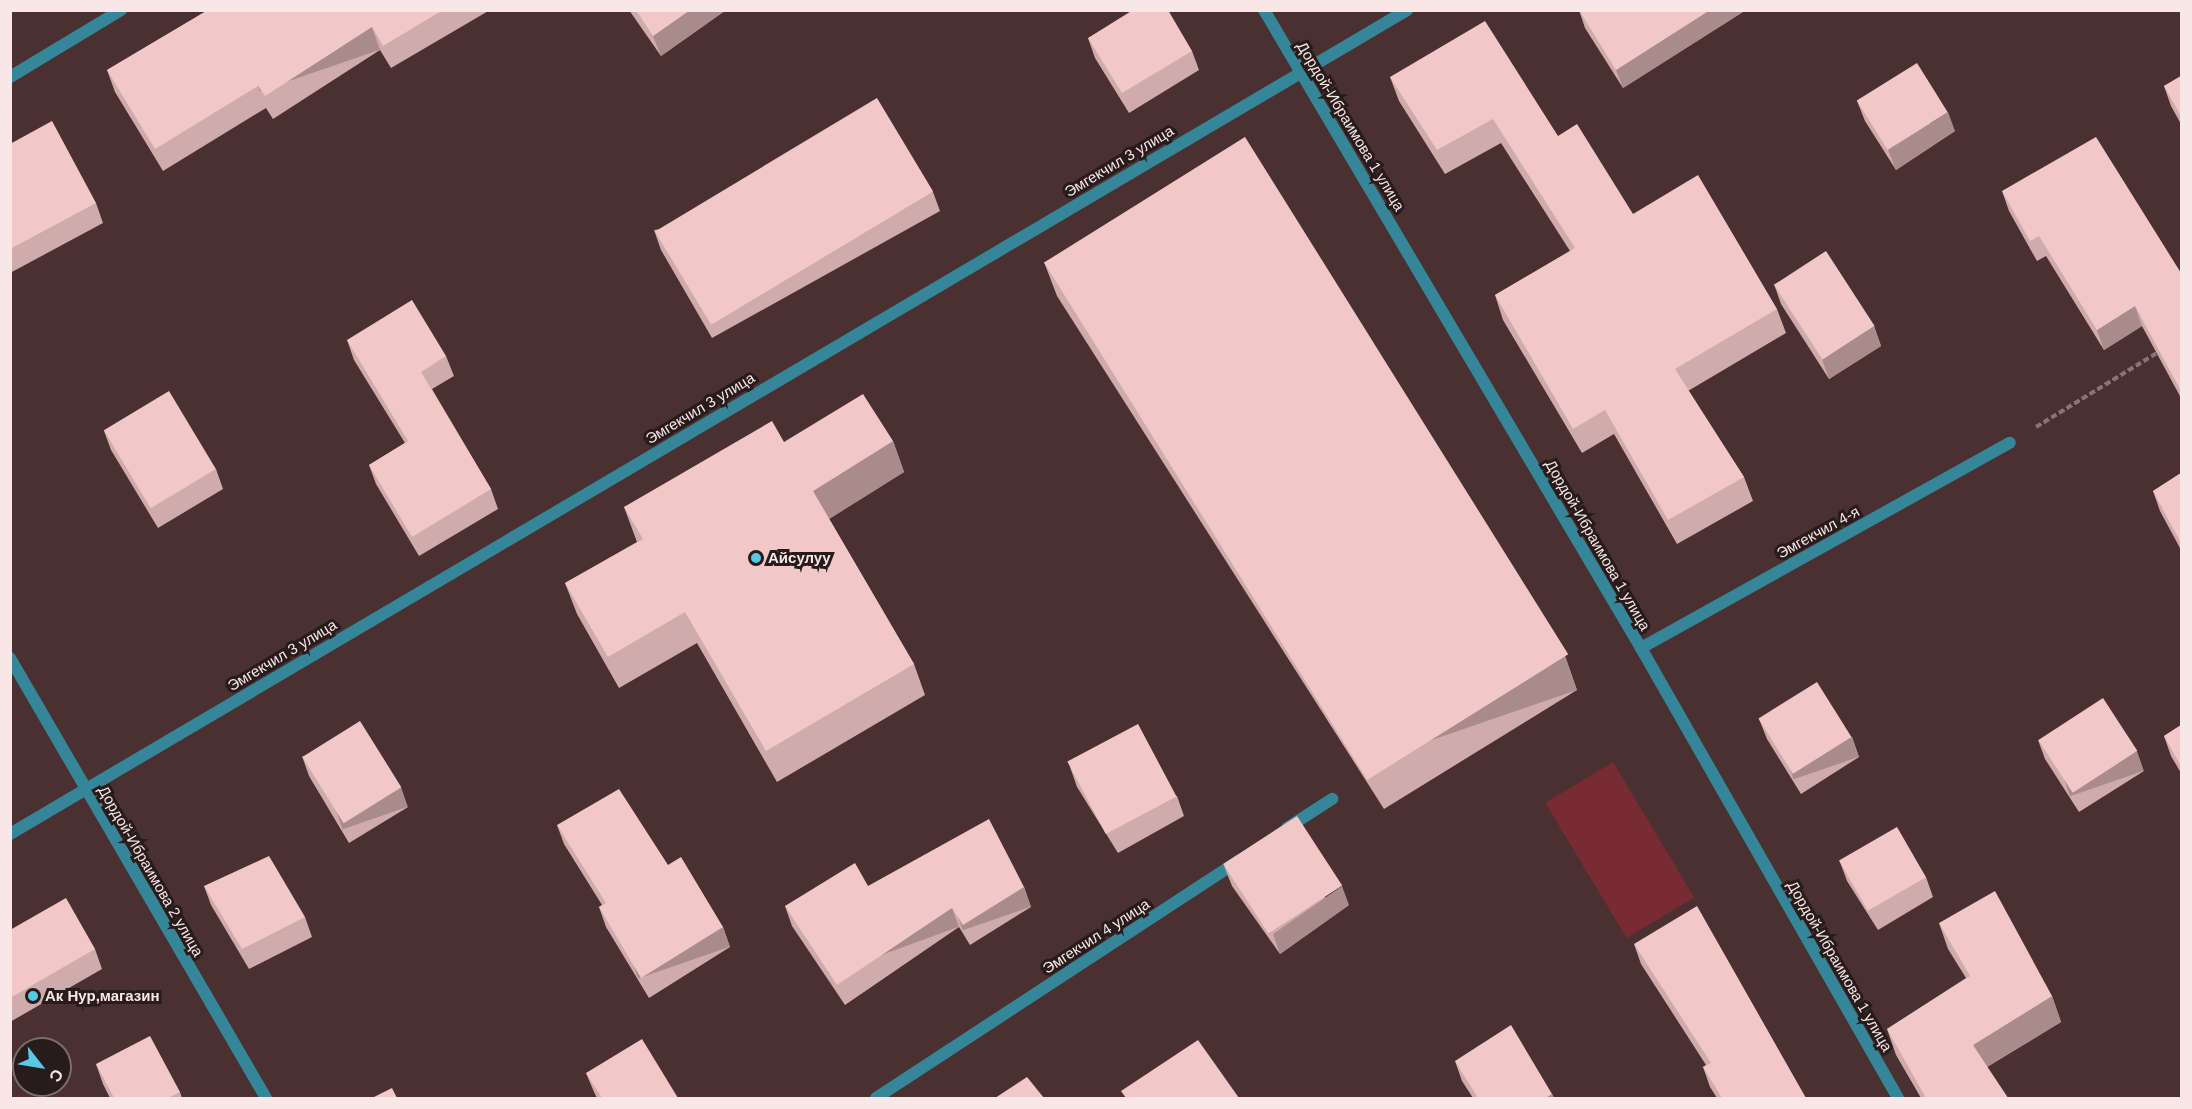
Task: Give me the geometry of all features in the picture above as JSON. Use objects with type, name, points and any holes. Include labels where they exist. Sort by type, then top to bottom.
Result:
[{"type":"street","points":[[10,78],[121,10]]},
{"type":"street","name":"Дордой-Ибраимова 1 улица","points":[[1264,10],[1641,648],[1898,1098]]},
{"type":"street","name":"Эмгекчил 3 улица","points":[[10,834],[1407,10]]},
{"type":"street","name":"Эмгекчил 4-я","points":[[1641,648],[2010,443]]},
{"type":"street","name":"Дордой-Ибраимова 2 улица","points":[[10,658],[266,1098]]},
{"type":"street","points":[[1272,838],[1332,799]]},
{"type":"street","name":"Эмгекчил 4 улица","points":[[876,1098],[1252,851]]},
{"type":"path","points":[[2010,443],[2171,345]]},
{"type":"shaded area","points":[[1613,762],[1694,897],[1627,938],[1545,803]]},
{"type":"building","points":[[208,10],[443,10],[383,46],[372,27],[265,96],[258,86],[155,149],[107,70]]},
{"type":"building","points":[[636,10],[690,10],[653,36]]},
{"type":"building","points":[[1133,10],[1168,10],[1192,51],[1122,93],[1088,38]]},
{"type":"building","points":[[1579,10],[1710,10],[1616,70]]},
{"type":"building","points":[[1485,21],[1558,136],[1577,124],[1633,214],[1698,175],[1777,309],[1675,369],[1744,477],[1668,520],[1605,410],[1573,429],[1495,295],[1575,248],[1493,119],[1437,150],[1390,77]]},
{"type":"building","points":[[1917,63],[1948,112],[1888,150],[1857,101]]},
{"type":"building","points":[[2181,76],[2181,116],[2164,86]]},
{"type":"building","points":[[877,98],[933,191],[711,325],[655,231]]},
{"type":"building","points":[[52,121],[96,203],[10,249],[10,144]]},
{"type":"building","points":[[1245,137],[1568,654],[1367,780],[1044,263]]},
{"type":"building","points":[[2096,137],[2181,273],[2181,391],[2135,306],[2097,330],[2039,236],[2030,241],[2002,191]]},
{"type":"building","points":[[1826,251],[1874,326],[1822,359],[1774,285]]},
{"type":"building","points":[[412,300],[446,356],[421,372],[491,489],[412,537],[369,465],[408,441],[347,340]]},
{"type":"building","points":[[169,391],[216,469],[151,508],[104,430]]},
{"type":"building","points":[[863,394],[893,441],[813,491],[914,664],[766,751],[685,612],[608,657],[565,583],[643,539],[624,507],[772,421],[784,442]]},
{"type":"building","points":[[2181,473],[2181,543],[2153,491]]},
{"type":"building","points":[[1817,682],[1851,737],[1793,774],[1758,719]]},
{"type":"building","points":[[2103,698],[2137,751],[2073,793],[2038,740]]},
{"type":"building","points":[[360,721],[401,787],[344,823],[302,757]]},
{"type":"building","points":[[1138,724],[1176,796],[1106,834],[1067,762]]},
{"type":"building","points":[[2181,725],[2181,766],[2164,736]]},
{"type":"building","points":[[619,789],[668,865],[681,857],[723,927],[641,978],[599,907],[606,903],[557,825]]},
{"type":"building","points":[[1297,816],[1342,886],[1268,934],[1223,864]]},
{"type":"building","points":[[989,819],[1024,887],[963,925],[952,908],[837,985],[785,906],[855,863],[868,886]]},
{"type":"building","points":[[1897,827],[1926,877],[1868,911],[1839,860]]},
{"type":"building","points":[[269,856],[305,917],[242,949],[204,886]]},
{"type":"building","points":[[1995,891],[2052,996],[1973,1045],[2008,1098],[1926,1098],[1887,1029],[1970,976],[1939,923]]},
{"type":"building","name":"Ак Нур,магазин","points":[[66,898],[95,949],[10,998],[10,930]]},
{"type":"building","points":[[1697,906],[1806,1098],[1722,1098],[1703,1067],[1711,1063],[1634,944]]},
{"type":"building","points":[[1511,1025],[1552,1094],[1545,1098],[1478,1098],[1455,1061]]},
{"type":"building","points":[[150,1036],[180,1092],[168,1098],[114,1098],[96,1064]]},
{"type":"building","points":[[642,1039],[678,1098],[602,1098],[586,1073]]},
{"type":"building","points":[[1198,1040],[1239,1098],[1126,1098],[1121,1091]]},
{"type":"building","points":[[1027,1077],[1044,1098],[995,1098]]},
{"type":"building","points":[[392,1088],[397,1098],[372,1098]]},
{"type":"place","name":"Айсулуу","points":[[756,558]]},
{"type":"place","name":"Ак Нур,магазин","points":[[33,996]]}]
